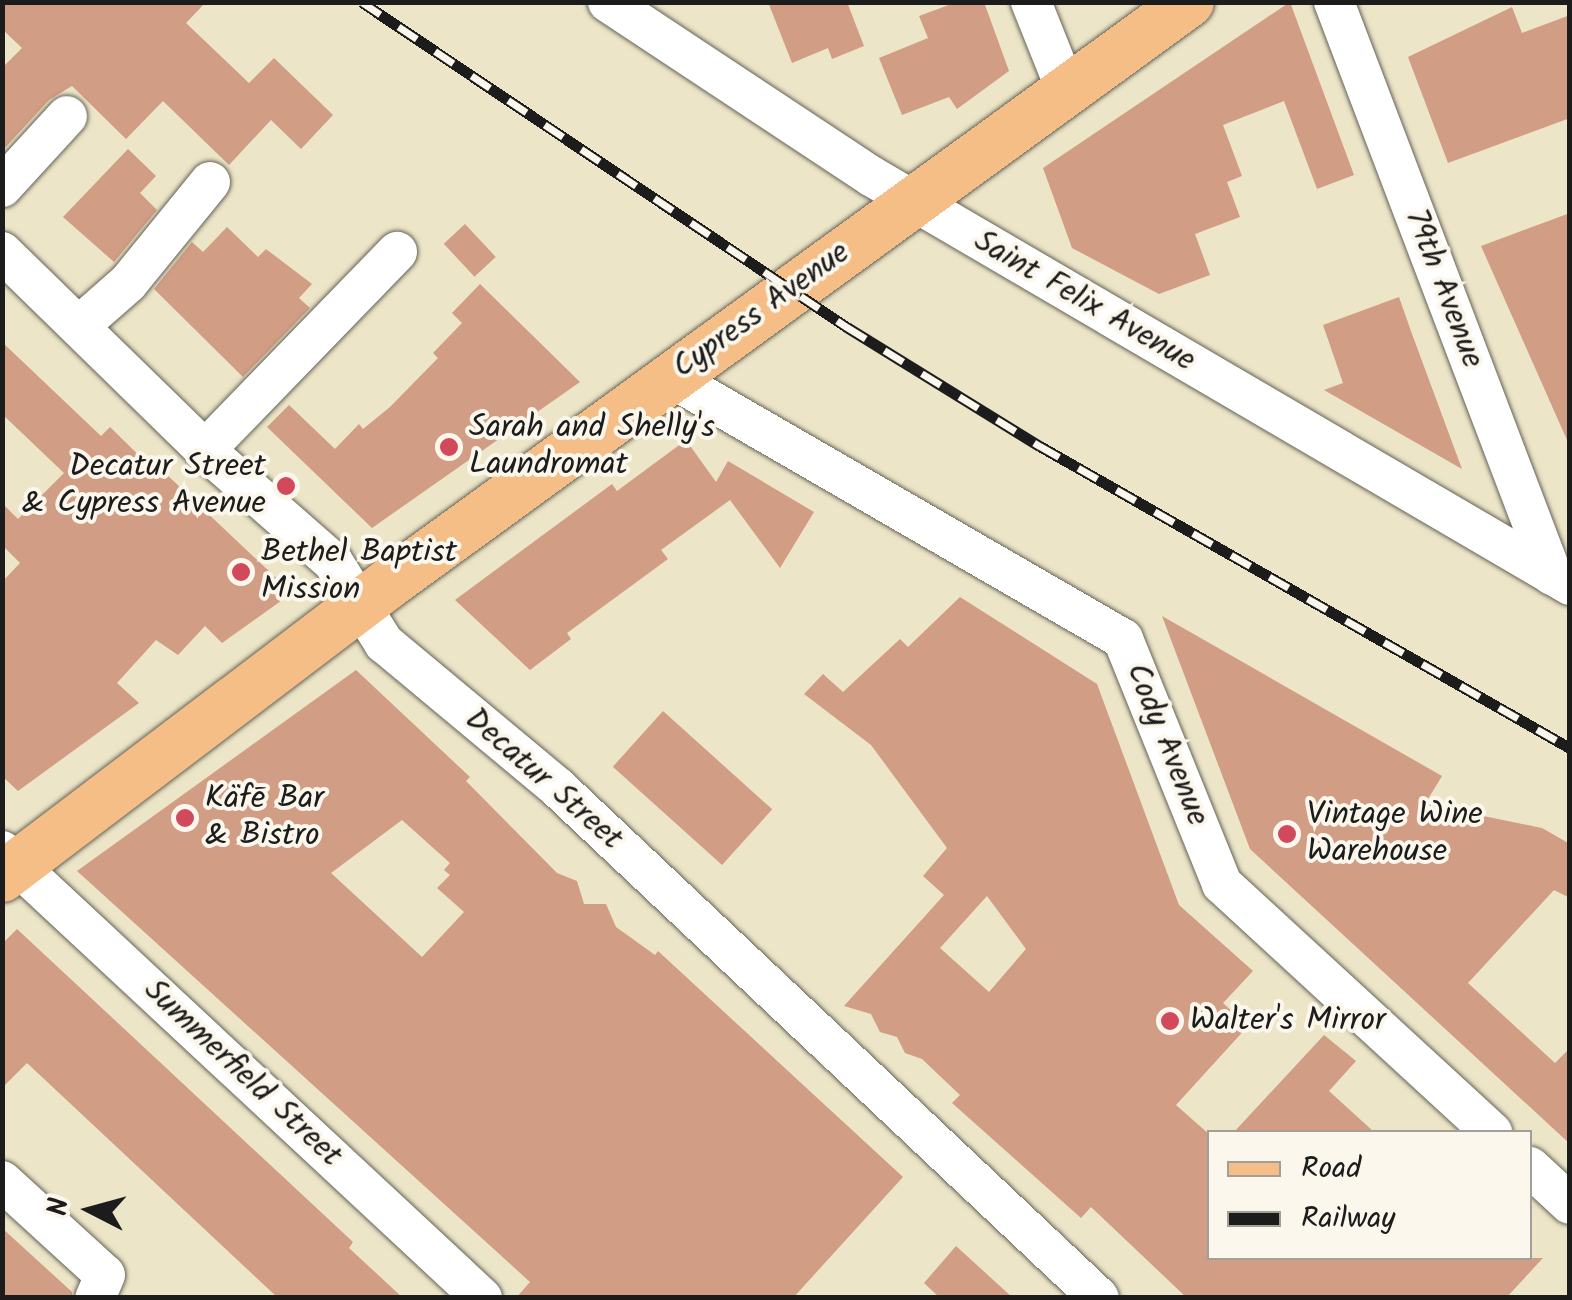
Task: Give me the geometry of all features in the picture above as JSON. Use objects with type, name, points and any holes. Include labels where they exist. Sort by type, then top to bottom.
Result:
[{"type":"main road","name":"Cypress Avenue","points":[[7,864],[1189,2]]},
{"type":"street","name":"Saint Felix Avenue","points":[[608,2],[913,201],[1560,580]]},
{"type":"street","points":[[1031,2],[1067,92]]},
{"type":"street","name":"79th Avenue","points":[[1334,2],[1560,580]]},
{"type":"street","points":[[2,187],[67,116]]},
{"type":"street","points":[[79,326],[128,283],[210,182]]},
{"type":"street","name":"Decatur Street","points":[[2,252],[205,450],[333,562],[384,643],[558,788],[1099,1298]]},
{"type":"street","points":[[205,450],[397,252]]},
{"type":"street","name":"Cody Avenue","points":[[670,377],[1123,639],[1222,884],[1490,1130]]},
{"type":"street","name":"Summerfield Street","points":[[7,864],[482,1298]]},
{"type":"street","points":[[1532,1169],[1570,1204]]},
{"type":"street","points":[[2,1181],[105,1275],[95,1298]]},
{"type":"building","points":[[2,2],[206,2],[186,23],[249,83],[274,58],[333,115],[301,149],[271,120],[229,165],[163,101],[126,139],[72,86],[49,100],[2,151],[2,68],[22,48],[2,29]]},
{"type":"building","points":[[768,2],[847,2],[864,46],[832,59],[828,48],[792,63]]},
{"type":"building","points":[[957,2],[984,2],[1009,71],[957,109],[949,97],[902,115],[879,58],[928,38],[919,16]]},
{"type":"building","points":[[1290,2],[1354,175],[1317,189],[1284,101],[1223,125],[1242,176],[1227,182],[1240,217],[1195,234],[1210,275],[1159,294],[1072,248],[1043,168]]},
{"type":"building","points":[[1512,7],[1522,33],[1570,15],[1570,118],[1448,163],[1408,57]]},
{"type":"building","points":[[128,149],[156,176],[140,193],[157,210],[114,262],[63,217]]},
{"type":"building","points":[[1570,213],[1570,439],[1567,440],[1481,246]]},
{"type":"building","points":[[465,224],[496,257],[474,277],[444,244]]},
{"type":"building","points":[[227,227],[258,257],[266,249],[312,284],[299,298],[310,308],[243,377],[154,289],[192,242],[203,252]]},
{"type":"building","points":[[480,284],[580,382],[372,528],[267,427],[289,405],[335,449],[359,424],[363,429],[390,407],[438,358],[433,353],[462,323],[452,313]]},
{"type":"building","points":[[1399,297],[1462,469],[1324,390],[1343,383],[1323,325]]},
{"type":"building","points":[[2,342],[101,436],[110,427],[161,477],[165,473],[292,593],[222,643],[205,626],[178,655],[156,640],[117,683],[139,703],[18,791],[2,776],[2,582],[20,563],[2,545],[2,503],[18,519],[64,473],[2,414]]},
{"type":"building","points":[[686,440],[716,482],[728,461],[814,512],[780,568],[730,500],[661,550],[668,559],[567,633],[571,639],[530,670],[455,600],[612,484],[617,491]]},
{"type":"building","points":[[960,597],[1097,684],[1179,905],[1253,971],[1223,1003],[1248,1026],[1176,1105],[1207,1132],[1207,1260],[1543,1258],[1506,1298],[1187,1298],[1091,1207],[1081,1218],[952,1103],[960,1095],[922,1059],[905,1053],[897,1037],[880,1032],[871,1014],[844,1006],[944,895],[923,876],[947,848],[871,745],[804,694],[823,674],[843,692],[900,639],[908,647]],"holes":[[[987,896],[1026,949],[989,992],[940,948]]]},
{"type":"building","points":[[1162,616],[1442,776],[1425,804],[1542,828],[1570,844],[1570,898],[1554,890],[1468,983],[1555,1063],[1570,1048],[1570,1144],[1250,849]]},
{"type":"building","points":[[356,670],[470,777],[466,781],[557,873],[577,881],[584,904],[606,904],[616,927],[655,955],[658,951],[903,1177],[793,1298],[516,1298],[530,1282],[77,871]],"holes":[[[402,820],[450,863],[444,870],[450,875],[437,888],[464,912],[422,957],[331,873]]]},
{"type":"building","points":[[663,711],[772,809],[722,865],[613,767]]},
{"type":"building","points":[[17,929],[353,1242],[349,1248],[403,1298],[278,1298],[27,1063],[2,1088],[2,944]]},
{"type":"building","points":[[1324,1035],[1356,1061],[1329,1091],[1372,1130],[1236,1130]]},
{"type":"building","points":[[2,1228],[72,1292],[72,1298],[2,1298]]},
{"type":"building","points":[[956,1246],[1013,1298],[940,1298],[924,1283]]},
{"type":"railway","points":[[362,2],[847,327],[1040,446],[1570,748]]},
{"type":"place","name":"Sarah and Shelly's Laundromat","points":[[449,447]]},
{"type":"place","name":"Decatur Street & Cypress Avenue","points":[[286,486]]},
{"type":"place","name":"Bethel Baptist Mission","points":[[241,572]]},
{"type":"place","name":"Käfē Bar & Bistro","points":[[185,818]]},
{"type":"place","name":"Vintage Wine Warehouse","points":[[1287,834]]},
{"type":"place","name":"Walter's Mirror","points":[[1170,1021]]}]
